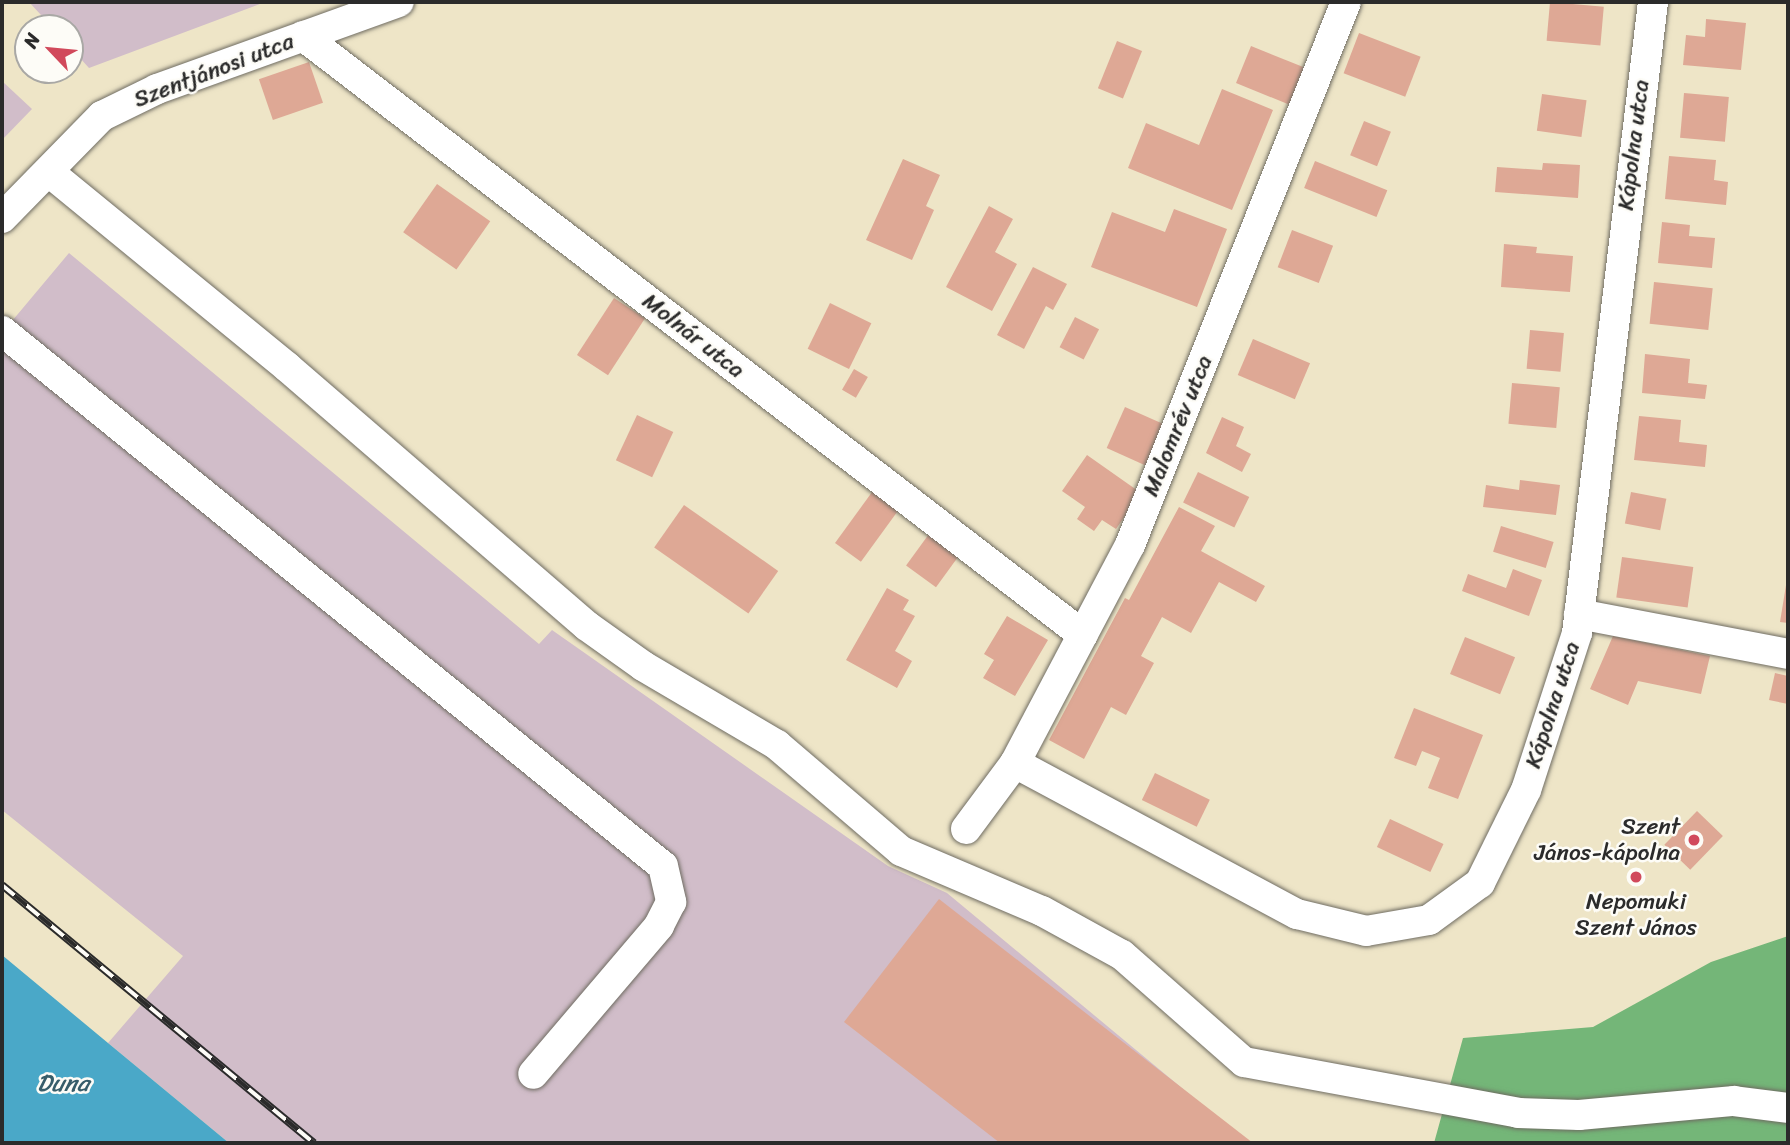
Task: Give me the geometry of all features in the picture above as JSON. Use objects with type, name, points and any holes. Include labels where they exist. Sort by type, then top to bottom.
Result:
[{"type":"street","name":"Szentjánosi utca","points":[[2,218],[102,116],[157,89],[399,2]]},
{"type":"street","name":"Malomrév utca","points":[[966,829],[1015,763],[1130,545],[1346,2]]},
{"type":"street","name":"Kápolna utca","points":[[1015,763],[1297,914],[1366,931],[1429,919],[1480,883],[1526,790],[1577,633],[1653,2]]},
{"type":"street","name":"Molnár utca","points":[[303,36],[1083,635]]},
{"type":"street","points":[[49,172],[287,367],[587,626],[643,666],[777,746],[901,851],[1042,911],[1122,955],[1244,1062],[1518,1113],[1580,1115],[1734,1101],[1788,1108]]},
{"type":"street","points":[[2,331],[663,866],[671,902],[659,926],[533,1074]]},
{"type":"street","points":[[1579,614],[1788,654]]},
{"type":"shaded area","points":[[29,2],[265,2],[89,68],[84,62],[84,14],[40,14]]},
{"type":"shaded area","points":[[2,81],[32,109],[2,140]]},
{"type":"shaded area","points":[[69,253],[539,644],[552,630],[888,866],[947,893],[1248,1143],[229,1143],[108,1043],[183,956],[2,810],[2,333]]},
{"type":"green space","points":[[1788,936],[1788,1143],[1434,1143],[1463,1038],[1593,1027],[1711,962]]},
{"type":"water","name":"Duna","points":[[2,955],[108,1043],[229,1143],[2,1143]]},
{"type":"building","points":[[1550,2],[1604,7],[1600,46],[1547,41]]},
{"type":"building","points":[[1706,19],[1746,23],[1741,70],[1683,65],[1686,35],[1705,37]]},
{"type":"building","points":[[1359,33],[1421,57],[1405,97],[1344,73]]},
{"type":"building","points":[[1117,41],[1142,51],[1123,98],[1098,88]]},
{"type":"building","points":[[1251,46],[1306,68],[1291,105],[1236,83]]},
{"type":"building","points":[[309,62],[323,103],[273,120],[259,79]]},
{"type":"building","points":[[1222,89],[1273,110],[1232,210],[1128,168],[1146,123],[1199,145]]},
{"type":"building","points":[[1684,93],[1729,97],[1725,142],[1680,138]]},
{"type":"building","points":[[1542,94],[1587,100],[1581,137],[1537,131]]},
{"type":"building","points":[[1364,121],[1391,132],[1377,166],[1350,155]]},
{"type":"building","points":[[1669,156],[1716,160],[1714,180],[1728,182],[1726,205],[1665,199]]},
{"type":"building","points":[[903,159],[940,175],[926,206],[934,210],[912,260],[866,240]]},
{"type":"building","points":[[1315,161],[1387,190],[1376,217],[1304,188]]},
{"type":"building","points":[[1543,163],[1580,165],[1578,198],[1495,192],[1497,167],[1542,170]]},
{"type":"building","points":[[437,184],[490,221],[456,270],[403,232]]},
{"type":"building","points":[[989,206],[1013,219],[995,252],[1017,264],[992,311],[946,287]]},
{"type":"building","points":[[1174,209],[1227,229],[1197,307],[1091,267],[1112,212],[1165,232]]},
{"type":"building","points":[[1662,222],[1690,225],[1689,236],[1715,238],[1712,268],[1658,263]]},
{"type":"building","points":[[1292,230],[1333,246],[1319,283],[1278,267]]},
{"type":"building","points":[[1504,244],[1537,247],[1536,253],[1573,256],[1570,292],[1501,287]]},
{"type":"building","points":[[1033,267],[1067,284],[1053,310],[1046,306],[1024,349],[997,335]]},
{"type":"building","points":[[1654,282],[1713,288],[1708,330],[1650,324]]},
{"type":"building","points":[[614,298],[645,318],[608,375],[577,355]]},
{"type":"building","points":[[830,303],[871,323],[849,369],[808,349]]},
{"type":"building","points":[[1075,317],[1099,329],[1084,360],[1060,347]]},
{"type":"building","points":[[1530,330],[1564,333],[1560,372],[1527,369]]},
{"type":"building","points":[[1253,339],[1310,363],[1295,399],[1238,375]]},
{"type":"building","points":[[1645,354],[1690,359],[1688,383],[1707,385],[1705,399],[1642,393]]},
{"type":"building","points":[[854,369],[868,377],[856,398],[842,390]]},
{"type":"building","points":[[1512,383],[1560,387],[1556,428],[1508,424]]},
{"type":"building","points":[[1125,407],[1166,425],[1148,466],[1107,448]]},
{"type":"building","points":[[637,415],[673,432],[652,477],[616,460]]},
{"type":"building","points":[[1639,416],[1681,420],[1679,442],[1707,445],[1705,467],[1634,460]]},
{"type":"building","points":[[1222,417],[1244,427],[1236,446],[1251,454],[1242,472],[1206,453]]},
{"type":"building","points":[[1087,455],[1141,493],[1116,529],[1102,520],[1094,531],[1077,519],[1085,507],[1062,491]]},
{"type":"building","points":[[1198,472],[1249,497],[1234,528],[1183,503]]},
{"type":"building","points":[[1520,480],[1560,485],[1556,515],[1483,507],[1486,485],[1519,490]]},
{"type":"building","points":[[875,488],[901,507],[861,562],[835,543]]},
{"type":"building","points":[[1631,492],[1666,499],[1660,530],[1625,523]]},
{"type":"building","points":[[684,505],[778,571],[748,614],[654,548]]},
{"type":"building","points":[[1179,507],[1215,526],[1201,551],[1265,586],[1256,602],[1219,582],[1191,633],[1162,617],[1141,656],[1154,663],[1126,715],[1111,707],[1084,759],[1049,740],[1125,598],[1129,600]]},
{"type":"building","points":[[1501,526],[1554,542],[1546,568],[1493,552]]},
{"type":"building","points":[[929,534],[959,556],[936,587],[906,566]]},
{"type":"building","points":[[1622,557],[1693,567],[1688,608],[1616,598]]},
{"type":"building","points":[[1513,569],[1542,580],[1529,616],[1462,591],[1468,574],[1506,588]]},
{"type":"building","points":[[1788,579],[1788,623],[1780,622]]},
{"type":"building","points":[[887,588],[909,600],[903,610],[915,616],[895,651],[912,661],[897,688],[846,660]]},
{"type":"building","points":[[1007,616],[1048,640],[1015,696],[983,678],[994,660],[984,654]]},
{"type":"building","points":[[1613,636],[1710,656],[1701,694],[1638,681],[1628,705],[1590,689]]},
{"type":"building","points":[[1465,637],[1515,657],[1500,694],[1450,674]]},
{"type":"building","points":[[1775,673],[1788,676],[1788,704],[1769,700]]},
{"type":"building","points":[[1414,708],[1483,735],[1458,799],[1428,788],[1440,758],[1422,751],[1416,766],[1394,758]]},
{"type":"building","points":[[1155,773],[1210,800],[1197,827],[1142,800]]},
{"type":"building","name":"Szent János-kápolna","points":[[1697,811],[1723,836],[1690,870],[1664,845]]},
{"type":"building","points":[[1390,819],[1443,844],[1430,872],[1377,847]]},
{"type":"building","points":[[939,899],[1253,1143],[1000,1143],[844,1022]]},
{"type":"railway","points":[[2,885],[314,1143]]},
{"type":"place","name":"Szent János-kápolna","points":[[1694,840]]},
{"type":"place","name":"Nepomuki Szent János","points":[[1636,877]]}]
